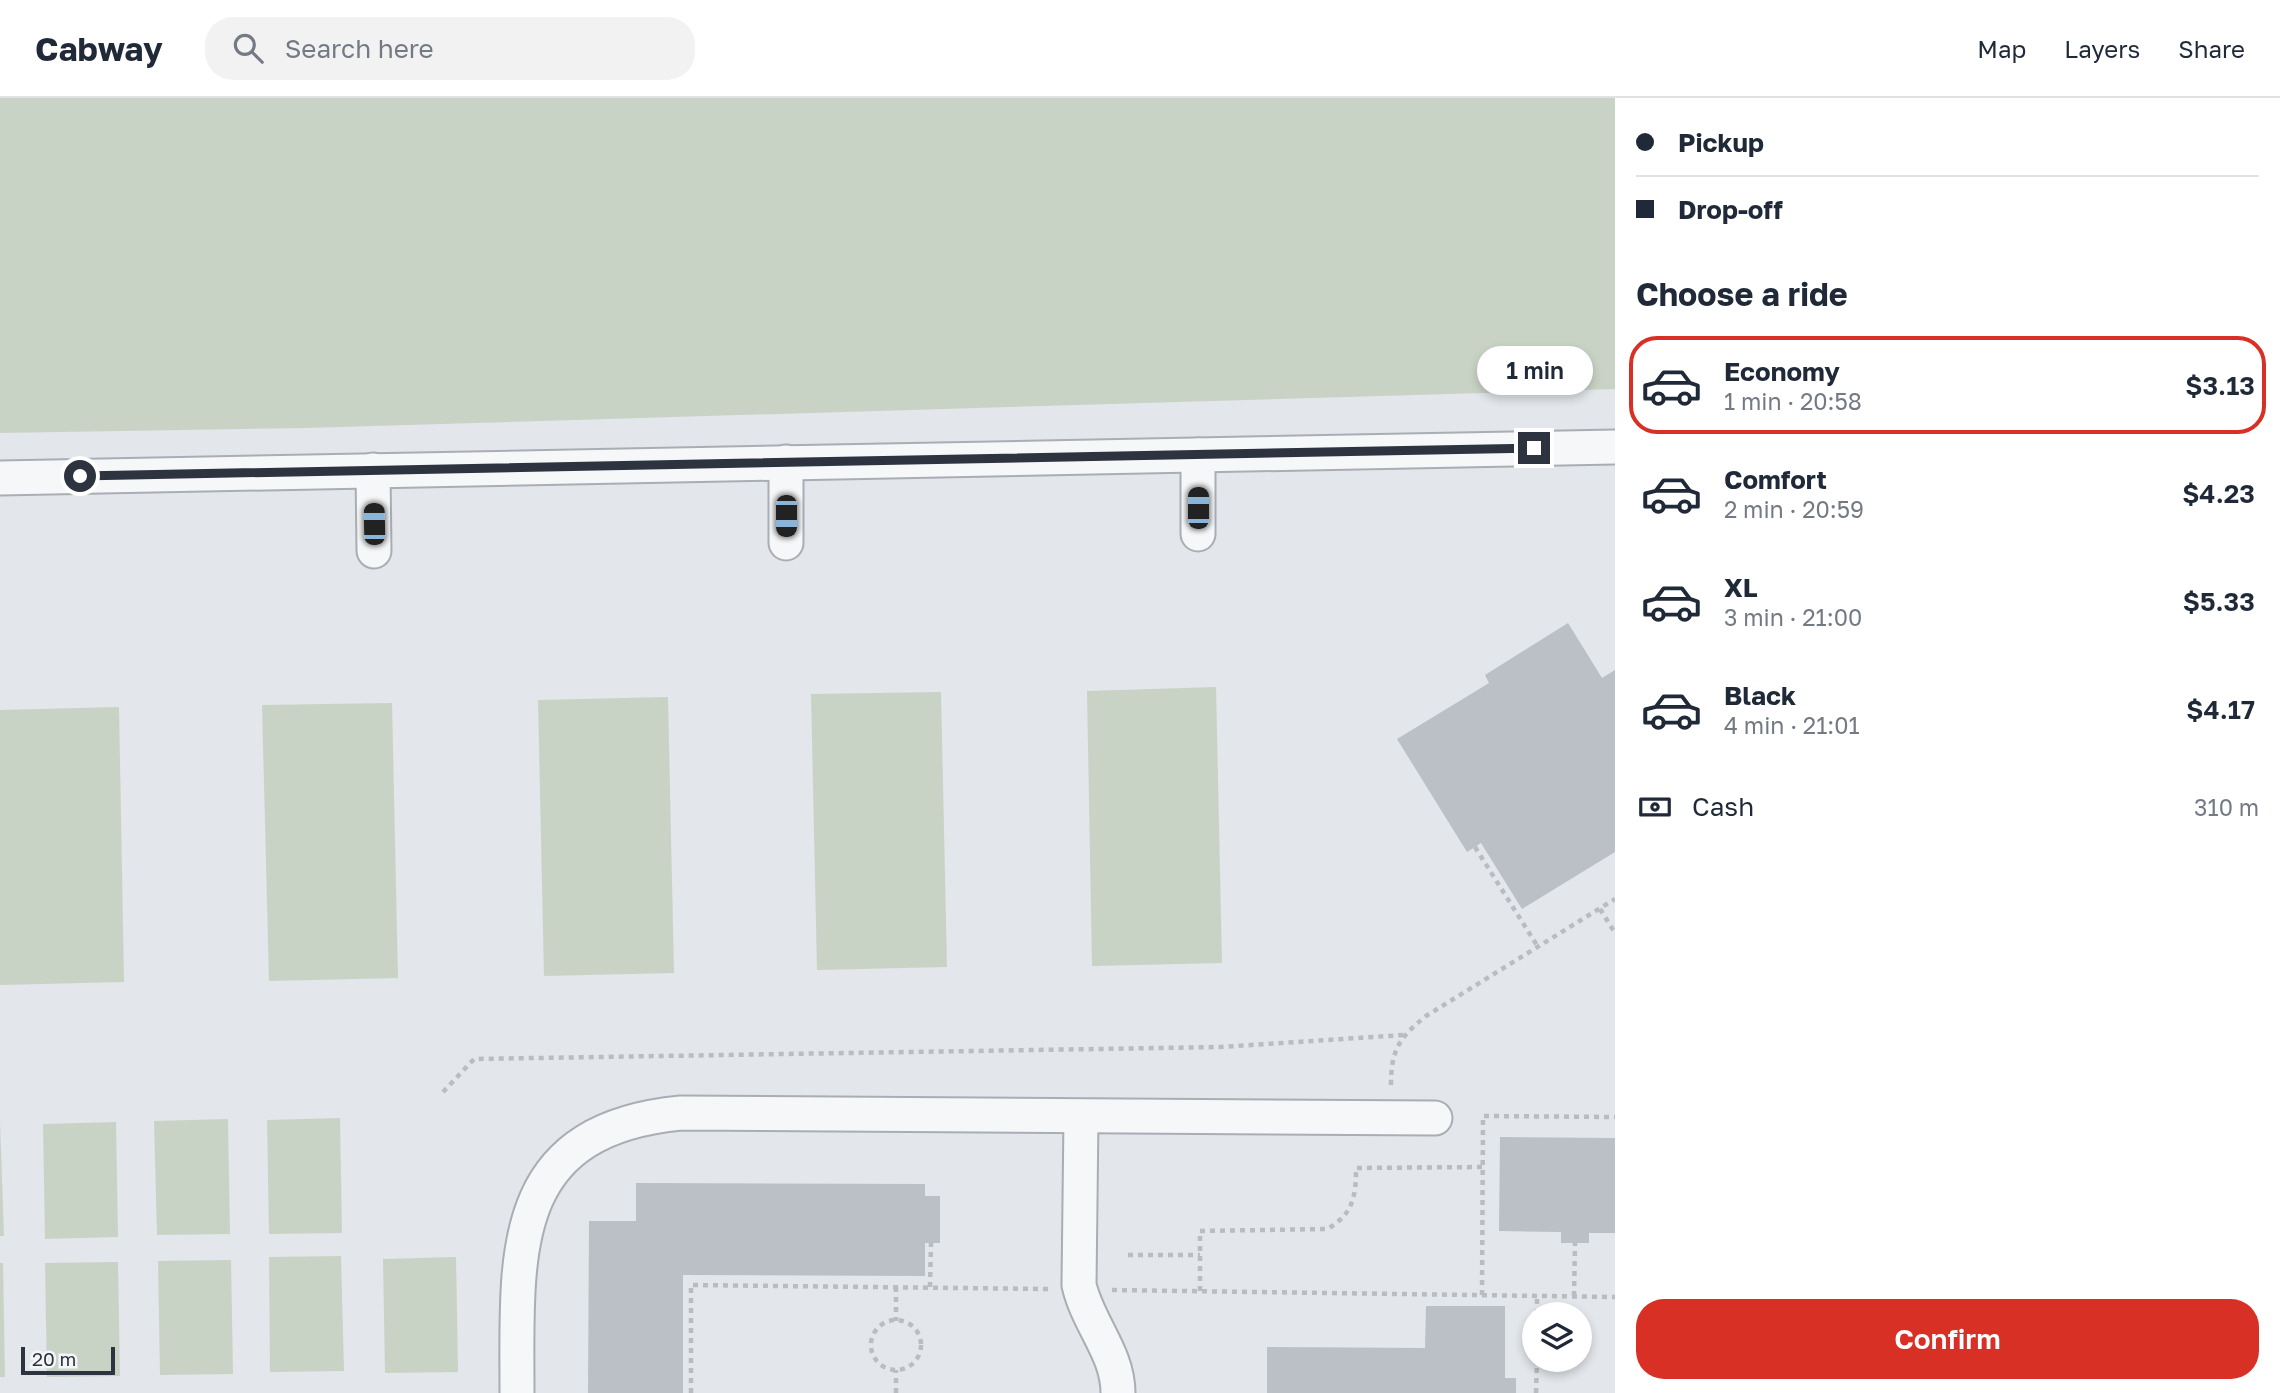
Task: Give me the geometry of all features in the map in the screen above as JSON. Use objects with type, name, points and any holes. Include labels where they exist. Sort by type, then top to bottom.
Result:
[{"type":"street","points":[[0,478],[1615,447]]},
{"type":"street","points":[[1198,455],[1198,534]]},
{"type":"street","points":[[786,462],[786,543]]},
{"type":"street","points":[[373,470],[374,551]]},
{"type":"street","points":[[516,1393],[517,1274],[522,1236],[534,1204],[551,1175],[577,1148],[608,1128],[642,1117],[681,1113],[1435,1118]]},
{"type":"street","points":[[1081,1117],[1079,1285],[1085,1310],[1118,1373],[1118,1393]]},
{"type":"path","points":[[1475,847],[1539,947]]},
{"type":"path","points":[[1390,1118],[1394,1051],[1403,1034],[1426,1016],[1615,899]]},
{"type":"path","points":[[1600,909],[1615,933]]},
{"type":"path","points":[[443,1092],[474,1059],[1221,1047],[1403,1034]]},
{"type":"path","points":[[1482,1295],[1483,1116],[1615,1117]]},
{"type":"path","points":[[1200,1291],[1200,1231],[1311,1232],[1339,1223],[1353,1203],[1356,1168],[1483,1167]]},
{"type":"path","points":[[930,1287],[931,1243]]},
{"type":"path","points":[[1574,1296],[1575,1243]]},
{"type":"path","points":[[1128,1255],[1200,1255]]},
{"type":"path","points":[[896,1287],[896,1321]]},
{"type":"path","points":[[1537,1295],[1537,1302]]},
{"type":"path","points":[[896,1321],[912,1326],[920,1341],[920,1350],[912,1364],[896,1370],[881,1365],[871,1345],[876,1331],[888,1322],[896,1321]]},
{"type":"path","points":[[896,1370],[896,1393]]},
{"type":"path","points":[[1536,1393],[1537,1372]]},
{"type":"green space","points":[[0,98],[1615,98],[1615,389],[305,428],[0,433]]},
{"type":"green space","points":[[1216,687],[1222,963],[1092,966],[1087,691]]},
{"type":"green space","points":[[941,692],[947,967],[817,970],[811,694]]},
{"type":"green space","points":[[668,697],[674,973],[544,976],[538,700]]},
{"type":"green space","points":[[392,703],[398,978],[269,981],[262,705]]},
{"type":"green space","points":[[119,707],[124,982],[0,985],[0,710]]},
{"type":"green space","points":[[340,1118],[342,1233],[269,1234],[267,1120]]},
{"type":"green space","points":[[228,1119],[230,1234],[157,1235],[154,1121]]},
{"type":"green space","points":[[0,1121],[4,1236],[0,1236]]},
{"type":"green space","points":[[116,1122],[118,1237],[45,1239],[43,1124]]},
{"type":"green space","points":[[341,1256],[344,1371],[270,1372],[269,1257]]},
{"type":"green space","points":[[456,1257],[458,1372],[385,1373],[383,1259]]},
{"type":"green space","points":[[231,1260],[233,1374],[160,1375],[158,1261]]},
{"type":"green space","points":[[118,1262],[120,1376],[47,1377],[45,1263]]},
{"type":"green space","points":[[0,1263],[3,1263],[5,1377],[0,1377]]},
{"type":"building","points":[[1568,623],[1602,678],[1615,670],[1615,852],[1522,909],[1481,843],[1467,852],[1397,739],[1489,683],[1485,675]]},
{"type":"building","points":[[1500,1137],[1615,1138],[1615,1233],[1589,1233],[1589,1243],[1561,1243],[1561,1232],[1499,1231]]},
{"type":"building","points":[[636,1183],[925,1184],[925,1196],[940,1196],[940,1243],[925,1243],[925,1276],[683,1275],[683,1393],[588,1393],[589,1221],[636,1221]]},
{"type":"building","points":[[1426,1306],[1505,1306],[1505,1378],[1516,1378],[1516,1393],[1267,1393],[1267,1347],[1425,1348]]},
{"type":"route","points":[[80,476],[1534,448]]}]
